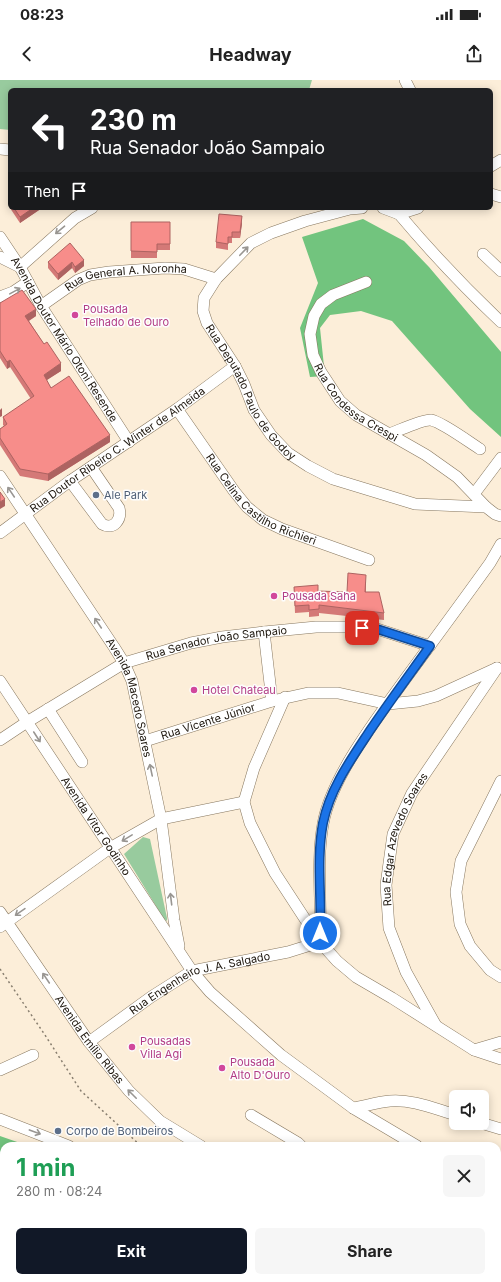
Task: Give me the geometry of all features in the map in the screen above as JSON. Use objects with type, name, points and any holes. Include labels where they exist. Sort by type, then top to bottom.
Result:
[{"type":"street","points":[[0,257],[20,267],[75,218],[89,210]]},
{"type":"street","name":"Rua Deputado Paulo de Godoy","points":[[346,210],[305,221],[271,233],[251,243],[216,279],[204,298],[203,311],[207,323],[235,366],[254,410],[271,435],[288,453],[333,480],[414,504],[486,507],[495,514],[501,516]]},
{"type":"street","points":[[388,210],[399,214],[418,237],[466,288],[501,322]]},
{"type":"street","points":[[399,214],[413,210]]},
{"type":"street","name":"Avenida Doutor Mário Otoni Resende","points":[[0,237],[20,267],[41,306],[129,442]]},
{"type":"street","points":[[483,254],[501,271]]},
{"type":"street","name":"Rua General A. Noronha","points":[[41,306],[78,280],[90,275],[108,272],[165,268],[184,269],[216,279]]},
{"type":"street","points":[[0,297],[14,292],[28,282]]},
{"type":"street","name":"Rua Condessa Crespi","points":[[366,282],[333,295],[321,304],[314,316],[310,334],[313,356],[320,372],[340,401],[356,415],[426,455],[457,477],[486,507]]},
{"type":"street","name":"Rua Doutor Ribeiro C. Winter de Almeida","points":[[0,533],[70,481],[177,409],[235,366]]},
{"type":"street","name":"Rua Celina Castilho Richieri","points":[[177,409],[234,491],[247,507],[263,520],[282,529],[368,560]]},
{"type":"street","points":[[389,434],[421,421],[431,420],[480,449]]},
{"type":"street","points":[[474,494],[501,458]]},
{"type":"street","points":[[70,481],[102,524],[112,526],[119,520],[121,514],[119,508],[91,467]]},
{"type":"street","name":"Avenida Macedo Soares","points":[[0,476],[124,663],[132,681],[161,819],[174,920],[180,951]]},
{"type":"street","points":[[320,942],[319,860],[323,824],[330,799],[349,761],[388,704],[490,563],[501,544]]},
{"type":"street","name":"Rua Senador João Sampaio","points":[[0,740],[124,663],[191,643],[222,637],[264,632],[316,627],[346,627],[377,629],[430,646]]},
{"type":"street","points":[[264,632],[272,701]]},
{"type":"street","name":"Rua Vicente Júnior","points":[[145,741],[285,697],[308,693],[338,693],[388,704],[418,701],[436,696],[499,667]]},
{"type":"street","name":"Rua Edgar Azevedo Soares","points":[[436,1025],[406,972],[389,928],[386,885],[394,834],[412,793],[499,667]]},
{"type":"street","name":"Avenida Vitor Godinho","points":[[0,681],[192,971],[210,992],[281,1055],[353,1108],[410,1142]]},
{"type":"street","points":[[285,697],[254,768],[244,802],[250,823],[275,873],[320,942],[337,961],[356,977],[436,1025],[474,1050],[501,1059]]},
{"type":"street","points":[[48,709],[82,762]]},
{"type":"street","points":[[501,781],[461,861],[456,892],[460,924],[470,946],[490,970],[501,977]]},
{"type":"street","points":[[3,924],[110,848],[161,819],[244,802]]},
{"type":"street","name":"Avenida Emílio Ribas","points":[[0,912],[3,924],[89,1042],[129,1091],[160,1121],[194,1142]]},
{"type":"street","points":[[161,923],[167,924],[174,920]]},
{"type":"street","name":"Rua Engenheiro J. A. Salgado","points":[[89,1042],[151,997],[192,971],[288,952],[320,942]]},
{"type":"street","points":[[474,1050],[501,1042]]},
{"type":"street","points":[[0,1070],[32,1056]]},
{"type":"street","points":[[353,1108],[390,1101],[401,1101],[420,1104],[449,1114]]},
{"type":"street","points":[[251,1115],[298,1142]]},
{"type":"street","points":[[0,1119],[59,1142]]},
{"type":"street","points":[[489,1125],[501,1129]]},
{"type":"path","points":[[0,969],[81,1091],[138,1142]]},
{"type":"green space","points":[[0,80],[312,80],[310,88],[8,88],[8,130],[0,129]]},
{"type":"green space","points":[[363,219],[404,241],[429,267],[501,352],[501,437],[470,409],[392,321],[361,311],[330,315],[320,328],[325,376],[310,377],[300,328],[318,283],[302,237]]},
{"type":"green space","points":[[143,837],[150,839],[167,921],[164,919],[124,854]]},
{"type":"green space","points":[[0,1136],[17,1142],[0,1142]]},
{"type":"building","points":[[15,210],[30,210],[20,217]]},
{"type":"building","points":[[219,214],[242,216],[240,232],[232,232],[232,237],[228,237],[228,244],[216,242]]},
{"type":"building","points":[[131,222],[170,222],[170,244],[157,244],[157,252],[131,251]]},
{"type":"building","points":[[70,243],[84,260],[75,267],[72,262],[58,274],[48,262]]},
{"type":"building","points":[[22,290],[36,309],[25,316],[44,344],[47,342],[61,363],[44,375],[51,388],[69,376],[110,435],[48,474],[20,469],[0,438],[0,429],[7,424],[3,417],[34,396],[10,360],[7,362],[0,351],[0,303]]},
{"type":"building","points":[[0,492],[5,499],[0,502]]},
{"type":"building","points":[[348,573],[366,575],[365,592],[379,592],[384,613],[319,605],[319,609],[309,610],[309,605],[295,606],[294,587],[318,585],[318,591],[347,592]]},
{"type":"place","name":"Pousada Telhado de Ouro","points":[[75,315]]},
{"type":"place","name":"Ale Park","points":[[96,495]]},
{"type":"place","name":"Pousada Saha","points":[[274,596]]},
{"type":"place","name":"Hotel Chateau","points":[[194,690]]},
{"type":"place","name":"Pousadas Villa Agi","points":[[132,1047]]},
{"type":"place","name":"Pousada Alto D'Ouro","points":[[222,1068]]},
{"type":"place","name":"Corpo de Bombeiros","points":[[58,1131]]},
{"type":"route","points":[[320,933],[319,860],[323,824],[330,799],[349,761],[430,646],[377,629],[362,628]]}]
